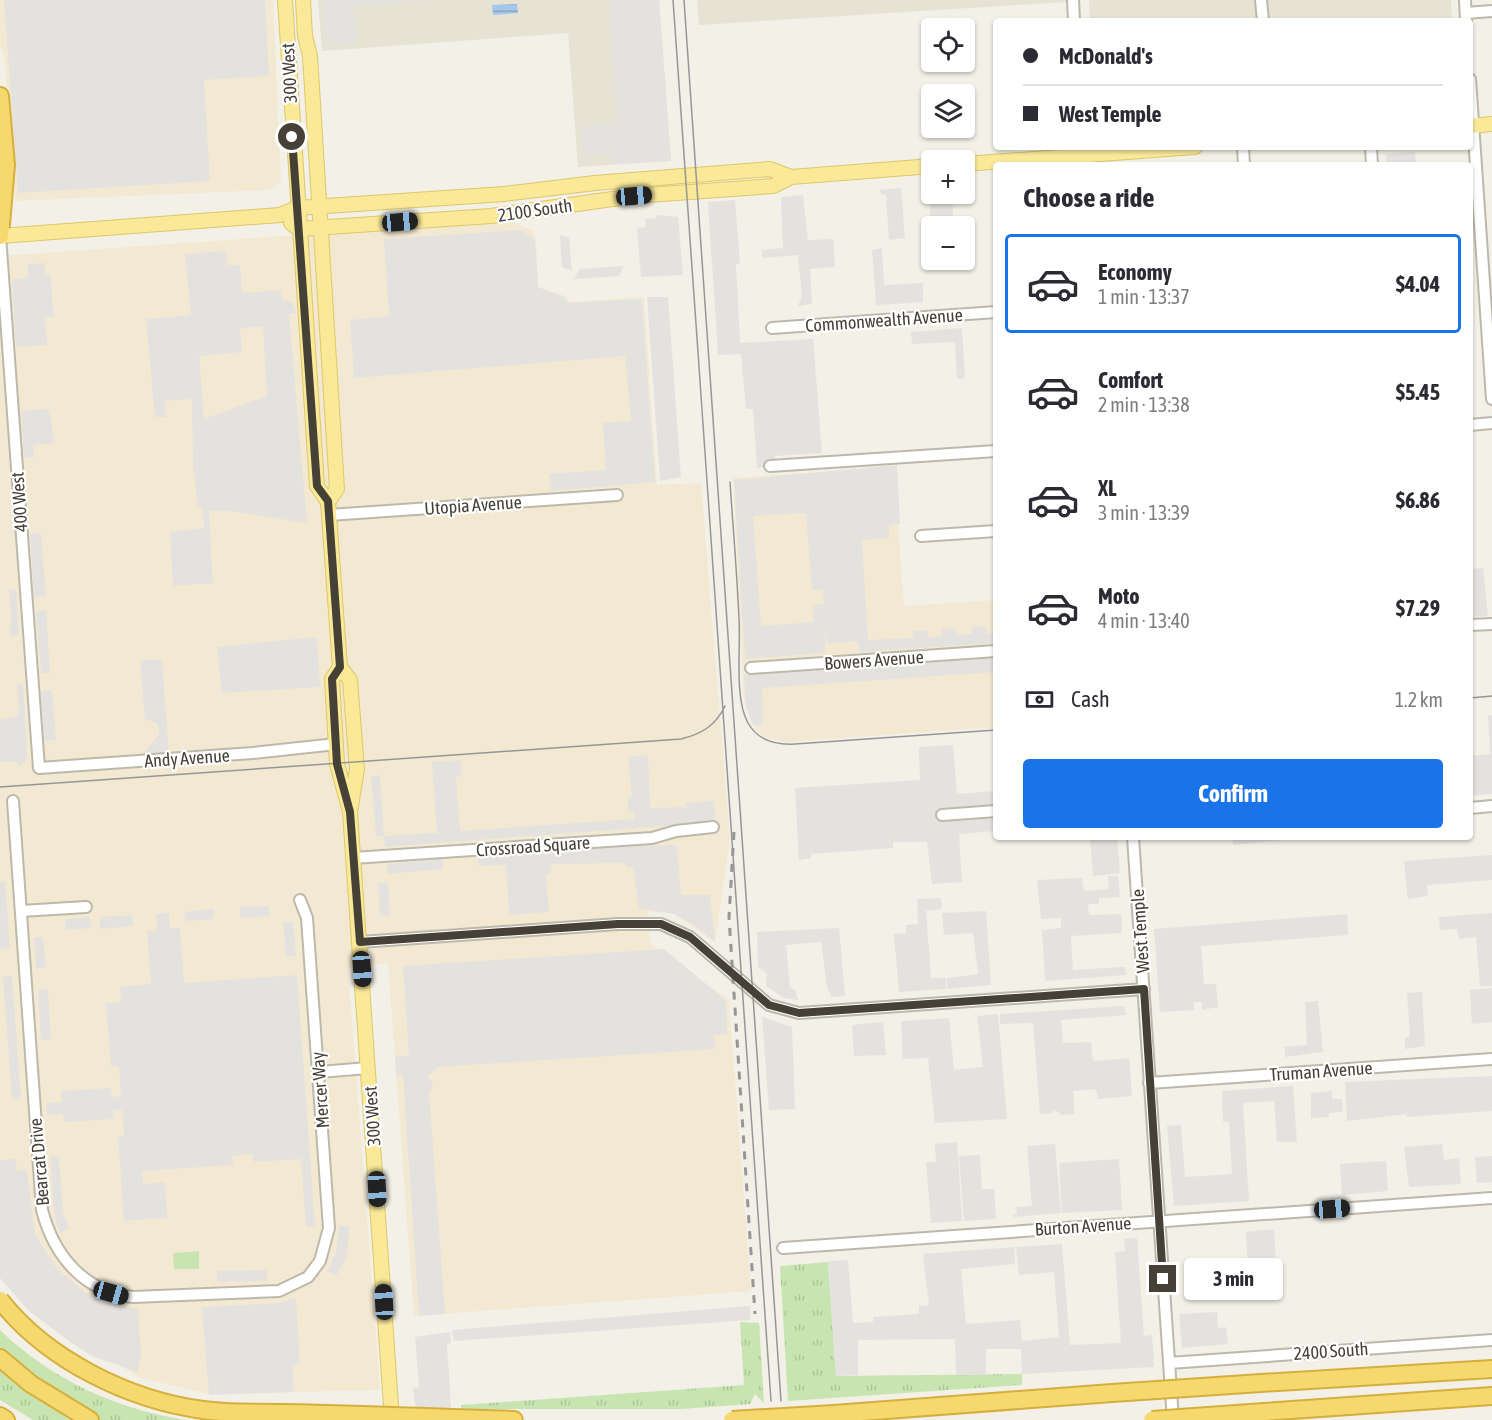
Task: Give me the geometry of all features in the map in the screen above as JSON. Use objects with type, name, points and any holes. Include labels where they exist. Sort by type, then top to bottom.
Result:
[{"type":"highway","points":[[0,96],[6,165],[0,236]]},
{"type":"highway","points":[[0,1300],[53,1350],[119,1386],[163,1402],[204,1410],[514,1420]]},
{"type":"highway","points":[[0,1358],[31,1384],[90,1420]]},
{"type":"highway","points":[[1425,1371],[1492,1361]]},
{"type":"highway","points":[[732,1420],[1425,1371],[1492,1369]]},
{"type":"highway","points":[[1152,1420],[1492,1396]]},
{"type":"highway","points":[[0,1416],[6,1420]]},
{"type":"main road","name":"300 West","points":[[285,0],[298,229],[317,486],[329,508],[340,667],[350,680],[357,769],[350,812],[392,1420]]},
{"type":"main road","name":"300 West","points":[[303,0],[305,36],[310,56],[337,489],[329,508]]},
{"type":"main road","points":[[1473,126],[1492,124]]},
{"type":"main road","points":[[994,162],[1158,150]]},
{"type":"main road","points":[[975,163],[993,162]]},
{"type":"main road","name":"2100 South","points":[[298,229],[515,214],[634,196],[773,186],[791,177],[921,167]]},
{"type":"main road","name":"2100 South","points":[[0,236],[280,215],[297,208],[504,194],[595,183],[760,169],[770,169],[791,177]]},
{"type":"main road","points":[[280,215],[298,229]]},
{"type":"main road","name":"300 West","points":[[340,667],[332,679],[337,770],[350,812]]},
{"type":"street","points":[[1073,0],[1074,18]]},
{"type":"street","points":[[1261,0],[1263,18]]},
{"type":"street","points":[[1465,0],[1466,17],[1492,11]]},
{"type":"street","points":[[1473,140],[1492,399]]},
{"type":"street","name":"400 West","points":[[0,236],[39,768]]},
{"type":"street","name":"Commonwealth Avenue","points":[[772,328],[993,312]]},
{"type":"street","points":[[1473,425],[1492,423]]},
{"type":"street","points":[[770,466],[993,451]]},
{"type":"street","name":"Utopia Avenue","points":[[329,508],[617,495]]},
{"type":"street","points":[[921,536],[993,531]]},
{"type":"street","points":[[1473,625],[1492,624]]},
{"type":"street","name":"Bowers Avenue","points":[[751,668],[993,651]]},
{"type":"street","name":"Andy Avenue","points":[[39,768],[253,753],[336,744]]},
{"type":"street","name":"Bearcat Drive","points":[[13,801],[42,1210],[46,1227],[59,1254],[83,1278],[95,1286],[111,1293],[133,1297],[279,1291],[308,1277]]},
{"type":"street","points":[[1473,808],[1492,806]]},
{"type":"street","points":[[942,815],[993,811]]},
{"type":"street","name":"Crossroad Square","points":[[353,858],[652,838],[676,831],[713,827]]},
{"type":"street","name":"West Temple","points":[[1133,840],[1173,1420]]},
{"type":"street","name":"Mercer Way","points":[[300,900],[307,918],[328,1228],[320,1261],[308,1277]]},
{"type":"street","points":[[21,911],[86,907]]},
{"type":"street","points":[[360,942],[618,924],[661,924],[690,937],[769,1005],[799,1013],[1144,989]]},
{"type":"street","name":"Truman Avenue","points":[[1149,1083],[1492,1059]]},
{"type":"street","points":[[319,1072],[368,1068]]},
{"type":"street","name":"Burton Avenue","points":[[783,1248],[1492,1198]]},
{"type":"street","name":"2400 South","points":[[1169,1363],[1492,1340]]},
{"type":"shaded area","points":[[0,0],[273,0],[281,182],[269,190],[15,201],[5,60],[0,46]]},
{"type":"shaded area","points":[[4,0],[265,0],[269,76],[204,80],[210,181],[18,193]]},
{"type":"shaded area","points":[[318,0],[659,0],[671,161],[578,167],[568,33],[322,51]]},
{"type":"shaded area","points":[[323,0],[432,0],[353,5],[356,43],[326,45]]},
{"type":"shaded area","points":[[609,0],[659,0],[671,161],[612,164],[611,153],[583,155],[582,127],[618,124]]},
{"type":"shaded area","points":[[697,0],[1067,0],[1067,2],[699,25]]},
{"type":"shaded area","points":[[1089,0],[1451,0],[1452,18],[1090,18]]},
{"type":"shaded area","points":[[1415,152],[1416,162],[1387,162],[1386,154]]},
{"type":"shaded area","points":[[901,188],[905,238],[889,240],[886,195],[881,194],[880,190]]},
{"type":"shaded area","points":[[803,195],[808,240],[833,239],[835,267],[810,269],[812,304],[798,306],[802,296],[798,255],[762,258],[762,250],[783,248],[781,197]]},
{"type":"shaded area","points":[[735,200],[740,264],[736,264],[740,343],[813,339],[822,453],[775,456],[775,466],[757,468],[753,409],[746,409],[741,354],[718,355],[708,202]]},
{"type":"shaded area","points":[[930,204],[953,204],[953,216],[930,216]]},
{"type":"shaded area","points":[[657,215],[678,217],[683,275],[641,277],[637,228],[646,227],[645,219],[656,218]]},
{"type":"shaded area","points":[[510,220],[533,231],[536,241],[538,287],[568,297],[569,302],[644,297],[657,485],[701,483],[730,840],[715,942],[674,914],[647,911],[650,943],[729,1000],[751,1291],[414,1316],[388,963],[348,968],[380,1390],[209,1394],[141,1378],[29,1311],[0,1275],[0,256]]},
{"type":"shaded area","points":[[522,230],[535,241],[538,287],[565,298],[568,303],[642,299],[655,482],[551,491],[549,474],[606,470],[603,423],[631,421],[625,356],[354,378],[350,320],[389,316],[384,239]]},
{"type":"shaded area","points":[[560,235],[569,238],[572,271],[562,267]]},
{"type":"shaded area","points":[[882,248],[884,285],[923,283],[923,302],[876,305],[872,250]]},
{"type":"shaded area","points":[[226,251],[227,265],[240,265],[242,293],[281,290],[282,300],[293,303],[296,313],[289,314],[307,523],[231,511],[209,511],[213,583],[173,586],[170,532],[205,528],[201,507],[198,506],[193,465],[192,399],[165,401],[166,417],[155,417],[146,319],[191,315],[185,254]],"holes":[[[263,326],[267,396],[204,419],[199,356],[242,352],[240,328]]]},
{"type":"shaded area","points":[[45,263],[45,275],[50,274],[54,317],[45,318],[47,345],[16,347],[12,280],[28,277],[28,264]]},
{"type":"shaded area","points":[[624,266],[619,276],[574,279],[580,269]]},
{"type":"shaded area","points":[[647,297],[668,297],[681,477],[660,481]]},
{"type":"shaded area","points":[[962,328],[965,378],[957,379],[955,342],[912,344],[911,332]]},
{"type":"shaded area","points":[[49,409],[55,443],[33,445],[34,457],[24,458],[21,411]]},
{"type":"shaded area","points":[[897,465],[900,524],[889,525],[889,538],[862,540],[868,640],[913,638],[913,631],[927,630],[928,637],[942,636],[942,629],[956,628],[957,635],[972,634],[972,627],[986,626],[987,633],[993,633],[993,643],[860,652],[857,641],[827,644],[825,628],[825,653],[745,659],[734,480]],"holes":[[[806,513],[812,590],[823,590],[824,604],[813,605],[814,622],[761,626],[753,516]]]},
{"type":"shaded area","points":[[894,467],[904,606],[993,600],[993,727],[785,742],[767,738],[759,733],[751,723],[744,699],[733,478]]},
{"type":"shaded area","points":[[41,533],[46,596],[34,597],[30,534]]},
{"type":"shaded area","points":[[1483,568],[1488,616],[1473,617],[1473,569]]},
{"type":"shaded area","points":[[9,590],[16,590],[19,635],[10,637],[9,626],[12,625]]},
{"type":"shaded area","points":[[46,610],[50,673],[41,673],[36,611]]},
{"type":"shaded area","points":[[317,637],[320,687],[222,693],[217,647]]},
{"type":"shaded area","points":[[993,658],[993,672],[762,688],[763,724],[753,725],[746,707],[744,675]]},
{"type":"shaded area","points":[[140,660],[162,660],[169,753],[143,753],[159,735],[158,724],[145,719]]},
{"type":"shaded area","points":[[17,683],[23,684],[27,755],[26,762],[19,766],[17,762],[0,762],[0,720],[19,716]]},
{"type":"shaded area","points":[[52,690],[56,740],[44,741],[41,691]]},
{"type":"shaded area","points":[[1492,715],[1492,794],[1473,796],[1473,756],[1490,754],[1488,716]]},
{"type":"shaded area","points":[[953,745],[957,794],[993,791],[993,831],[959,834],[962,882],[932,884],[927,842],[893,842],[893,848],[811,854],[811,858],[799,860],[795,788],[920,780],[919,747]]},
{"type":"shaded area","points":[[648,755],[650,808],[686,807],[686,803],[714,801],[716,822],[385,847],[384,836],[437,833],[432,762],[461,760],[462,775],[456,776],[460,831],[634,819],[634,813],[627,811],[628,798],[632,797],[628,757]]},
{"type":"shaded area","points":[[380,775],[384,836],[376,837],[371,776]]},
{"type":"shaded area","points":[[1090,840],[1117,840],[1120,873],[1093,876]]},
{"type":"shaded area","points":[[1232,840],[1282,840],[1233,845]]},
{"type":"shaded area","points":[[677,845],[681,895],[710,895],[715,942],[694,925],[674,914],[639,908],[633,867],[626,867],[625,863],[551,864],[552,873],[546,875],[549,912],[509,915],[506,865],[479,866],[478,857],[630,846]]},
{"type":"shaded area","points":[[1492,855],[1492,880],[1427,885],[1428,896],[1408,899],[1404,861]]},
{"type":"shaded area","points":[[443,859],[443,869],[387,874],[387,864]]},
{"type":"shaded area","points":[[1108,876],[1118,876],[1120,897],[1099,898],[1099,904],[1088,904],[1089,915],[1121,914],[1122,930],[1120,933],[1071,936],[1073,970],[1125,967],[1126,975],[1045,981],[1042,930],[1061,928],[1061,918],[1041,919],[1037,880],[1082,878],[1084,891],[1109,889]]},
{"type":"shaded area","points":[[5,881],[10,948],[0,949],[0,882]]},
{"type":"shaded area","points":[[388,882],[390,915],[380,916],[378,883]]},
{"type":"shaded area","points":[[941,898],[942,909],[926,911],[931,978],[946,978],[946,989],[899,992],[894,934],[906,933],[906,925],[918,924],[917,899]]},
{"type":"shaded area","points":[[269,906],[270,916],[240,918],[240,907]]},
{"type":"shaded area","points":[[214,909],[213,919],[186,921],[184,912]]},
{"type":"shaded area","points":[[986,911],[991,985],[947,989],[947,978],[978,974],[973,933],[944,935],[942,913]]},
{"type":"shaded area","points":[[169,913],[170,928],[180,928],[184,983],[297,975],[315,1226],[306,1227],[301,1159],[254,1162],[253,1154],[232,1156],[233,1165],[142,1171],[143,1184],[165,1182],[167,1218],[124,1221],[118,1137],[124,1136],[122,1110],[113,1110],[114,1119],[64,1122],[63,1114],[47,1115],[46,1103],[62,1102],[61,1091],[111,1088],[112,1097],[121,1096],[119,1066],[111,1066],[106,1003],[121,1002],[120,987],[151,984],[147,931],[157,931],[156,914]]},
{"type":"shaded area","points":[[1492,913],[1492,986],[1480,986],[1476,937],[1459,939],[1457,929],[1440,930],[1439,917]]},
{"type":"shaded area","points":[[1347,914],[1348,935],[1201,946],[1204,984],[1216,984],[1218,1007],[1202,1010],[1202,1002],[1194,1002],[1194,1010],[1160,1012],[1154,929]]},
{"type":"shaded area","points":[[132,915],[133,926],[100,929],[100,917]]},
{"type":"shaded area","points":[[90,917],[91,928],[66,930],[65,919]]},
{"type":"shaded area","points":[[293,922],[296,956],[286,957],[283,923]]},
{"type":"shaded area","points":[[839,928],[845,996],[832,997],[827,987],[821,942],[786,945],[790,987],[796,991],[798,1000],[784,998],[766,986],[767,974],[758,967],[757,932]]},
{"type":"shaded area","points":[[34,937],[43,937],[46,968],[36,968]]},
{"type":"shaded area","points":[[664,949],[726,1001],[727,1034],[714,1035],[715,1049],[438,1067],[427,1077],[432,1081],[433,1089],[429,1091],[445,1314],[419,1316],[403,1075],[396,1075],[395,1057],[409,1056],[403,966]]},
{"type":"shaded area","points":[[12,976],[21,1099],[12,1100],[3,977]]},
{"type":"shaded area","points":[[1492,988],[1492,1022],[1472,1024],[1470,990]]},
{"type":"shaded area","points":[[48,989],[51,1040],[41,1040],[38,990]]},
{"type":"shaded area","points":[[1422,992],[1425,1046],[1405,1049],[1405,1038],[1410,1036],[1407,993]]},
{"type":"shaded area","points":[[1318,1001],[1323,1052],[1285,1057],[1285,1047],[1307,1045],[1305,1002]]},
{"type":"shaded area","points":[[1124,1006],[1126,1015],[1061,1020],[1063,1043],[1091,1042],[1093,1061],[1129,1058],[1132,1096],[1098,1099],[1096,1089],[1073,1091],[1074,1114],[1062,1115],[1054,1110],[1053,1113],[1040,1114],[1033,1023],[1000,1024],[1000,1014]]},
{"type":"shaded area","points":[[998,1014],[1007,1119],[935,1123],[928,1058],[903,1059],[901,1021],[949,1018],[954,1070],[983,1067],[977,1016]]},
{"type":"shaded area","points":[[762,1017],[792,1027],[795,1109],[769,1110]]},
{"type":"shaded area","points":[[883,1022],[886,1055],[854,1056],[852,1025]]},
{"type":"shaded area","points":[[1492,1076],[1492,1111],[1407,1117],[1407,1114],[1347,1121],[1345,1082]]},
{"type":"shaded area","points":[[1293,1086],[1297,1142],[1277,1142],[1274,1101],[1243,1103],[1249,1201],[1174,1206],[1167,1126],[1181,1125],[1185,1177],[1232,1174],[1229,1122],[1223,1122],[1222,1091]]},
{"type":"shaded area","points":[[1332,1091],[1332,1099],[1342,1099],[1343,1112],[1329,1113],[1329,1117],[1311,1118],[1311,1093]]},
{"type":"shaded area","points":[[957,1142],[962,1221],[931,1223],[926,1162],[936,1162],[935,1144]]},
{"type":"shaded area","points":[[1055,1144],[1061,1213],[1013,1217],[1017,1214],[1016,1207],[1032,1206],[1027,1146]]},
{"type":"shaded area","points":[[1442,1144],[1444,1160],[1459,1158],[1461,1184],[1409,1187],[1404,1147]]},
{"type":"shaded area","points":[[980,1155],[982,1189],[994,1189],[996,1219],[964,1221],[959,1156]]},
{"type":"shaded area","points":[[59,1156],[63,1211],[69,1229],[60,1233],[54,1213],[50,1157]]},
{"type":"shaded area","points":[[1492,1156],[1492,1182],[1477,1183],[1475,1157]]},
{"type":"shaded area","points":[[16,1159],[17,1170],[27,1170],[35,1234],[57,1269],[86,1293],[101,1300],[138,1309],[141,1355],[138,1372],[92,1356],[70,1342],[29,1311],[0,1278],[0,1160]]},
{"type":"shaded area","points":[[1119,1159],[1122,1210],[1062,1213],[1059,1163]]},
{"type":"shaded area","points":[[1386,1161],[1388,1191],[1342,1195],[1340,1164]]},
{"type":"shaded area","points":[[339,1226],[349,1226],[349,1240],[346,1257],[336,1276],[327,1271],[336,1252]]},
{"type":"shaded area","points":[[1274,1229],[1276,1265],[1248,1265],[1246,1232]]},
{"type":"shaded area","points":[[1137,1238],[1144,1336],[1152,1335],[1154,1367],[1022,1374],[1021,1349],[986,1349],[986,1375],[956,1374],[955,1339],[858,1340],[858,1375],[836,1376],[828,1261],[848,1260],[853,1323],[873,1322],[873,1317],[919,1314],[919,1306],[929,1305],[923,1254],[1014,1247],[1015,1264],[961,1269],[966,1324],[1020,1320],[1022,1341],[1059,1337],[1054,1272],[1019,1275],[1016,1247],[1062,1244],[1070,1345],[1121,1343],[1115,1252],[1125,1251],[1124,1239]]},
{"type":"shaded area","points":[[267,1270],[267,1281],[217,1282],[217,1271]]},
{"type":"shaded area","points":[[296,1298],[300,1364],[292,1365],[294,1392],[209,1395],[202,1307],[278,1303]]},
{"type":"shaded area","points":[[750,1306],[750,1320],[454,1341],[452,1330]]},
{"type":"shaded area","points":[[1217,1312],[1218,1328],[1226,1327],[1228,1344],[1182,1348],[1179,1314]]},
{"type":"shaded area","points":[[450,1332],[451,1343],[447,1344],[451,1408],[416,1410],[413,1388],[419,1387],[415,1337]]},
{"type":"green space","points":[[199,1251],[199,1269],[174,1269],[173,1253]]},
{"type":"green space","points":[[828,1262],[836,1376],[1022,1374],[1022,1385],[788,1401],[780,1266]]},
{"type":"green space","points":[[740,1322],[759,1323],[764,1403],[755,1394],[750,1404],[682,1409],[461,1409],[461,1405],[744,1385]]},
{"type":"green space","points":[[0,1330],[41,1364],[86,1390],[135,1408],[186,1420],[100,1420],[50,1390],[4,1352],[0,1348]]},
{"type":"green space","points":[[0,1369],[70,1420],[33,1420],[0,1400]]},
{"type":"water","points":[[517,4],[518,13],[493,15],[492,5]]},
{"type":"tram line","points":[[673,0],[771,1401]]},
{"type":"tram line","points":[[684,0],[781,1401]]},
{"type":"tram line","points":[[730,482],[738,602],[741,700],[748,723],[757,734],[768,741],[788,744],[993,730]]},
{"type":"tram line","points":[[1473,698],[1492,696]]},
{"type":"tram line","points":[[0,787],[681,739],[708,728],[725,706]]},
{"type":"railway","points":[[734,832],[729,917],[755,1314]]},
{"type":"route","points":[[292,137],[317,486],[328,501],[340,667],[332,679],[337,770],[350,812],[360,942],[640,922],[661,924],[677,929],[690,937],[769,1005],[799,1013],[1144,989],[1163,1279]]}]
